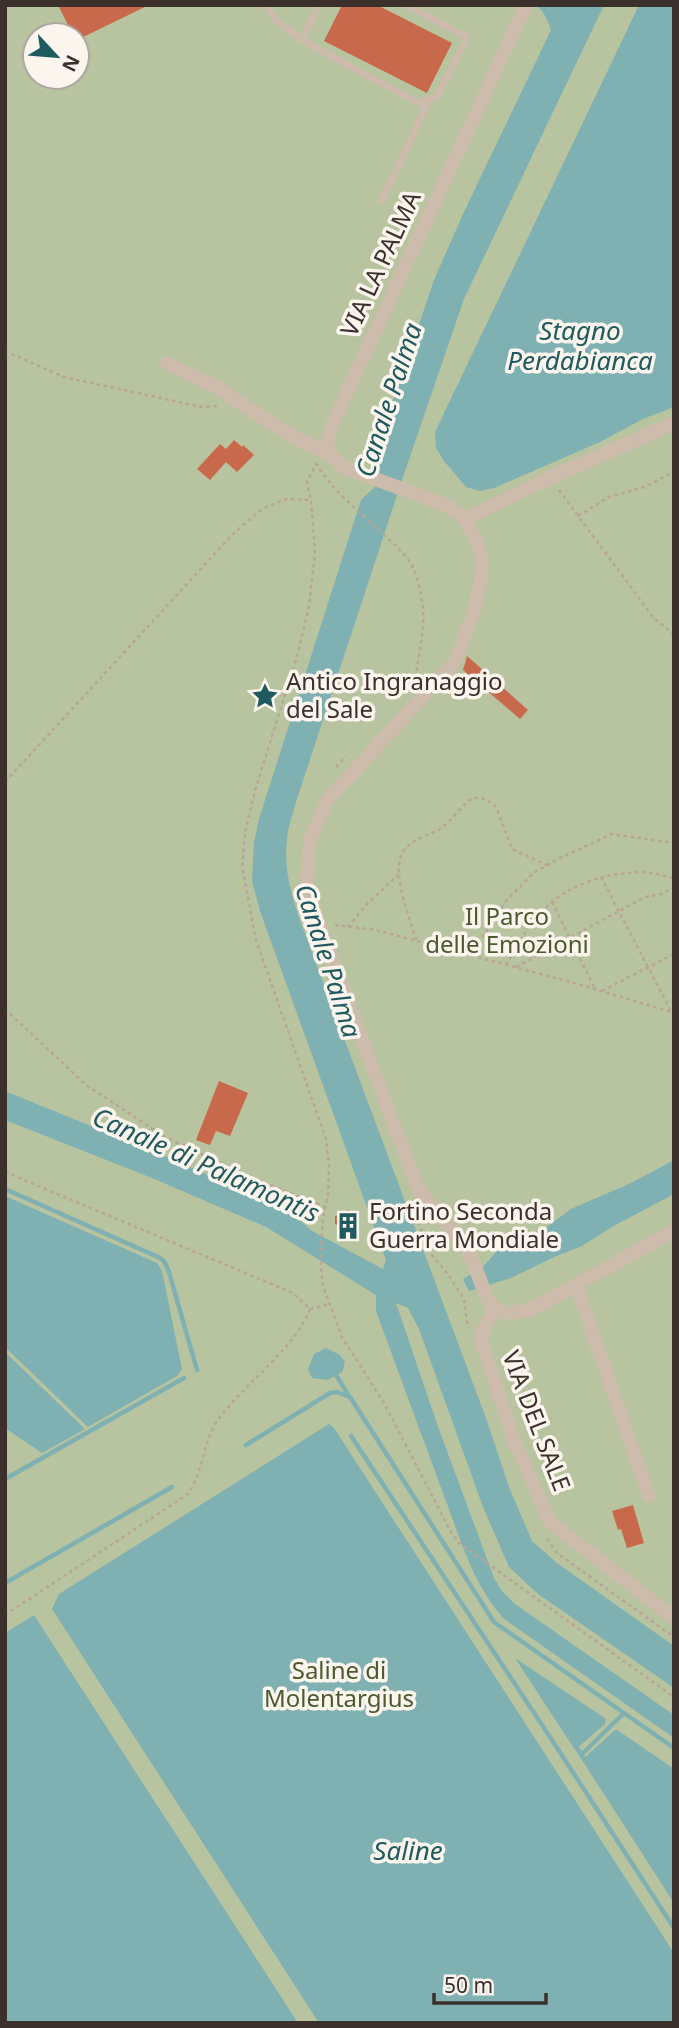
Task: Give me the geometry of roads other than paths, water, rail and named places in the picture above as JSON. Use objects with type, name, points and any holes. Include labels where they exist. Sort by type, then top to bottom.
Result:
[{"type":"street","name":"VIA LA PALMA","points":[[329,453],[331,427],[526,5]]},
{"type":"street","points":[[167,363],[222,390],[296,439],[329,453],[343,467],[448,506],[465,519],[477,542],[482,559],[481,580],[472,618],[454,663],[328,799],[310,838],[307,884],[418,1189],[467,1248],[488,1301],[496,1310],[509,1313],[530,1310],[674,1231]]},
{"type":"street","points":[[465,519],[674,423]]},
{"type":"street","points":[[576,1285],[649,1496]]},
{"type":"street","name":"VIA DEL SALE","points":[[496,1310],[486,1324],[481,1339],[513,1438],[550,1522],[674,1618]]},
{"type":"lane","points":[[265,5],[275,19],[302,40],[420,103],[438,96],[467,37],[406,5]]},
{"type":"lane","points":[[302,40],[318,5]]},
{"type":"lane","points":[[382,201],[429,99]]},
{"type":"water","points":[[535,5],[604,5],[464,299],[296,802],[288,834],[286,863],[304,931],[487,1421],[509,1487],[532,1541],[557,1563],[674,1646],[674,1688],[538,1594],[509,1567],[483,1507],[419,1329],[408,1308],[396,1303],[494,1578],[515,1604],[674,1715],[674,1738],[504,1619],[490,1601],[461,1542],[376,1311],[376,1295],[266,1227],[5,1120],[5,1091],[277,1205],[312,1231],[383,1269],[386,1260],[260,911],[252,881],[254,842],[361,500],[377,485],[381,436],[434,280],[551,30],[547,19]]},
{"type":"water","name":"Stagno Perdabianca","points":[[639,5],[674,5],[674,407],[494,488],[480,491],[466,487],[436,448],[435,432]]},
{"type":"water","points":[[674,1160],[674,1194],[582,1246],[511,1278],[469,1291],[463,1279],[483,1267],[496,1252],[540,1232],[571,1209],[631,1183]]},
{"type":"water","points":[[5,1196],[157,1263],[162,1271],[182,1369],[177,1376],[88,1427],[5,1347]]},
{"type":"water","points":[[326,1348],[340,1355],[345,1362],[342,1372],[328,1380],[312,1378],[308,1369],[314,1354]]},
{"type":"water","points":[[5,1352],[85,1429],[42,1453],[5,1428]]},
{"type":"water","name":"Saline","points":[[329,1424],[674,1953],[674,2023],[319,2023],[52,1609],[59,1594]]},
{"type":"water","points":[[34,1615],[298,2023],[5,2023],[5,1633]]},
{"type":"water","points":[[515,1658],[606,1719],[605,1724],[575,1750]]},
{"type":"water","points":[[616,1729],[674,1769],[674,1903],[582,1760]]},
{"type":"waterway","points":[[5,1189],[164,1261],[197,1370]]},
{"type":"waterway","points":[[336,1375],[349,1396]]},
{"type":"waterway","points":[[5,1479],[184,1378]]},
{"type":"waterway","points":[[246,1445],[330,1393],[337,1392],[350,1397],[494,1622],[674,1748]]},
{"type":"waterway","points":[[351,1436],[674,1928]]},
{"type":"waterway","points":[[5,1583],[172,1487]]},
{"type":"waterway","points":[[581,1755],[624,1713]]},
{"type":"waterway","points":[[577,1748],[584,1759]]},
{"type":"place","name":"Antico Ingranaggio del Sale","points":[[265,696]]},
{"type":"place","name":"Fortino Seconda Guerra Mondiale","points":[[348,1226]]},
{"type":"water label","name":"Canale Palma","points":[[389,400]]},
{"type":"water label","name":"Canale Palma","points":[[328,961]]},
{"type":"water label","name":"Canale di Palamontis","points":[[206,1165]]},
{"type":"park label","name":"Il Parco delle Emozioni","points":[[507,931]]},
{"type":"park label","name":"Saline di Molentargius","points":[[339,1685]]}]
